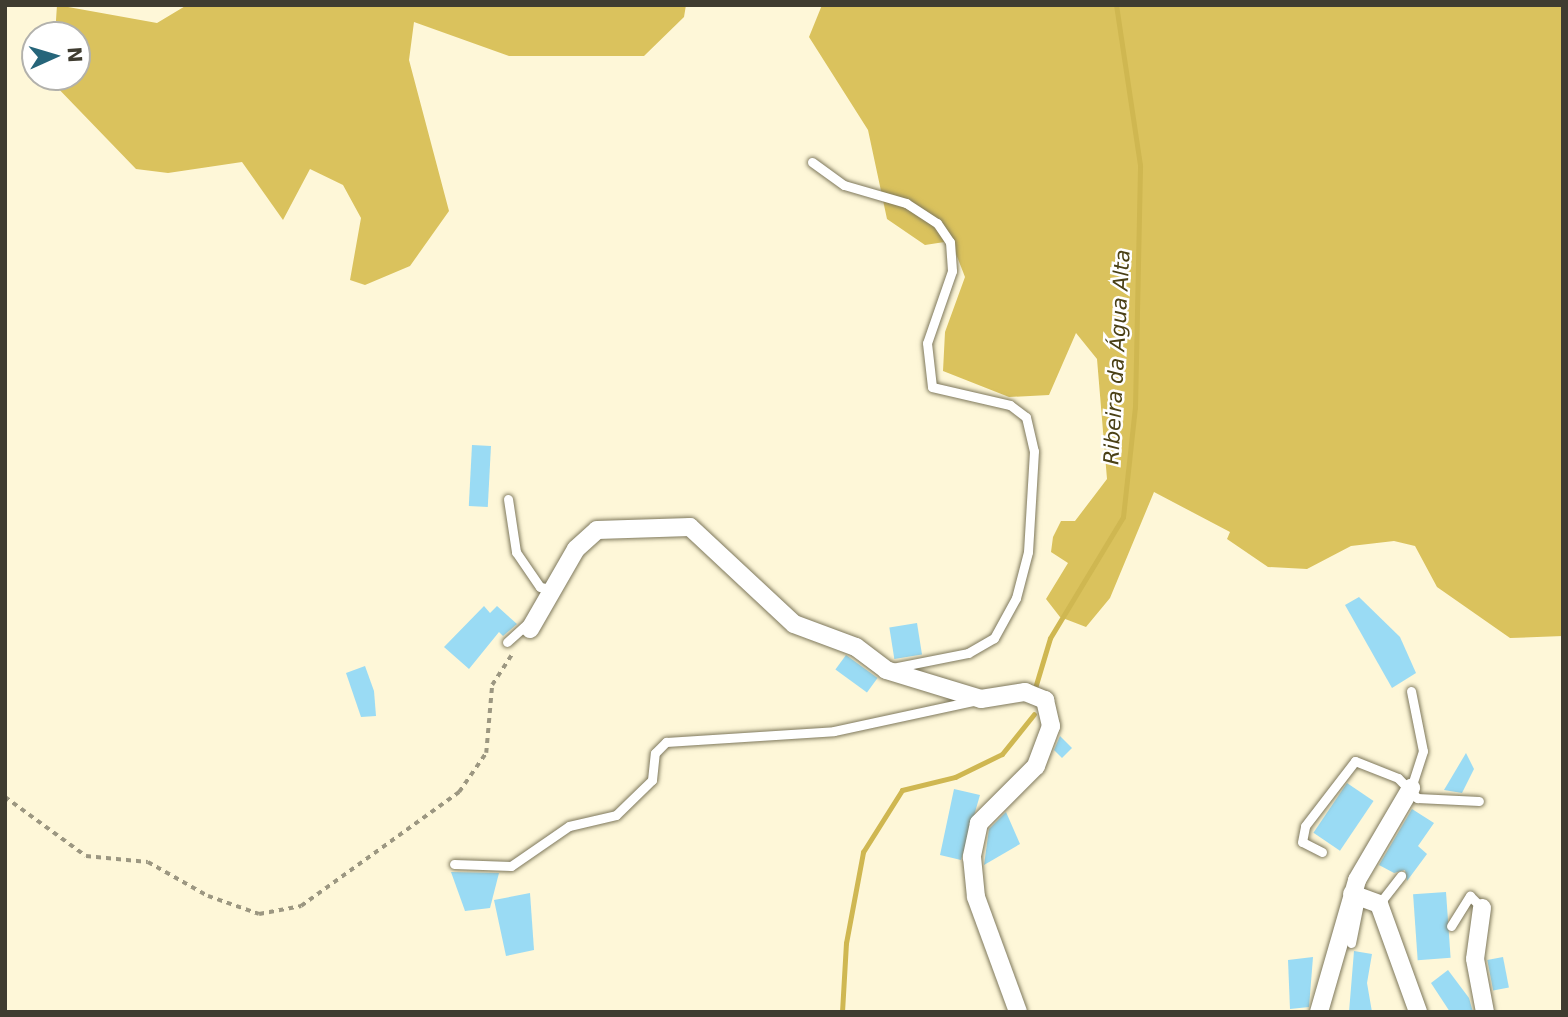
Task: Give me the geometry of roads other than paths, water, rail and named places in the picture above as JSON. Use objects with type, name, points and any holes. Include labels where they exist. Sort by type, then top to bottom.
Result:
[{"type":"street","points":[[533,622],[551,589],[597,530],[690,527],[794,624],[856,647],[886,670],[981,699],[1025,692],[1045,700],[1051,726],[1036,766],[979,822],[972,857],[976,897],[1018,1012]]},
{"type":"street","points":[[1319,1012],[1411,788]]},
{"type":"street","points":[[1365,898],[1418,1012]]},
{"type":"street","points":[[1482,908],[1475,960],[1485,1012]]},
{"type":"lane","points":[[812,162],[844,186],[906,203],[937,223],[950,242],[952,271],[927,343],[932,387],[1010,405],[1026,417],[1034,451],[1028,551],[1016,597],[994,638],[968,653],[894,663],[886,670]]},
{"type":"lane","points":[[508,499],[516,552],[540,587],[551,589]]},
{"type":"lane","points":[[507,642],[533,622]]},
{"type":"lane","points":[[1411,691],[1423,751],[1411,788]]},
{"type":"lane","points":[[454,864],[511,866],[569,826],[617,815],[652,780],[656,752],[666,742],[834,731],[981,699]]},
{"type":"lane","points":[[1322,852],[1302,842],[1305,826],[1355,761],[1411,788],[1417,798],[1479,802]]},
{"type":"lane","points":[[1351,943],[1365,898],[1401,876]]},
{"type":"lane","points":[[1451,926],[1470,896],[1482,908]]},
{"type":"waterway","name":"Ribeira da Água Alta","points":[[1035,688],[1050,638],[1123,517],[1135,407],[1140,165],[1116,5]]},
{"type":"waterway","name":"Ribeira da Água Alta","points":[[842,1012],[846,943],[863,852],[902,790],[955,777],[1002,754],[1034,714]]}]
